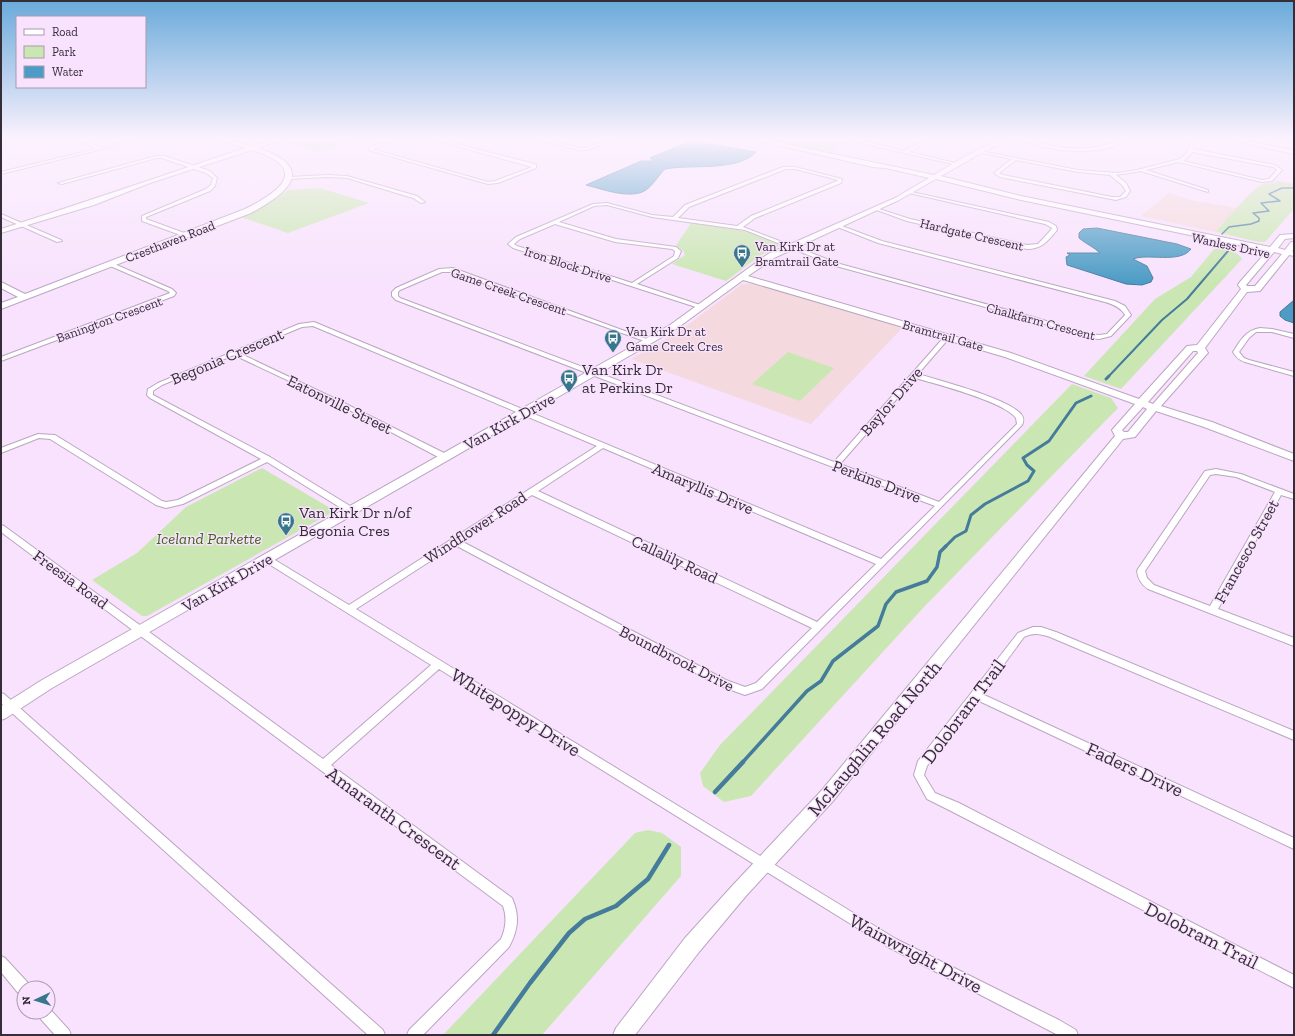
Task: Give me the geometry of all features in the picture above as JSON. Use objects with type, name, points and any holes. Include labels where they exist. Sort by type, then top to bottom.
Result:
[{"type":"street","points":[[1,231],[136,186]]},
{"type":"street","points":[[185,236],[144,220],[144,218],[148,213],[198,196],[212,186]]},
{"type":"street","name":"Cresthaven Road","points":[[1,306],[248,211],[265,202],[282,190],[284,186]]},
{"type":"street","points":[[378,186],[415,197],[423,202]]},
{"type":"street","points":[[674,220],[684,208],[690,204],[738,186]]},
{"type":"street","points":[[738,228],[753,217],[828,186]]},
{"type":"street","name":"Van Kirk Drive","points":[[1,714],[47,684],[525,413],[673,327],[771,256],[790,246],[876,209],[918,186]]},
{"type":"street","name":"Wanless Drive","points":[[963,186],[1170,229],[1178,234],[1288,255],[1294,259]]},
{"type":"street","points":[[1053,186],[1116,199],[1122,198],[1127,193],[1127,188],[1125,186]]},
{"type":"street","points":[[1192,186],[1206,191]]},
{"type":"street","name":"Hardgate Crescent","points":[[876,209],[909,220],[1026,248],[1036,248],[1042,245],[1054,230],[1054,227],[1047,223],[909,192]]},
{"type":"street","name":"Iron Block Drive","points":[[701,307],[515,247],[511,244],[518,238],[593,205],[603,204],[674,220],[738,228],[757,233],[790,246]]},
{"type":"street","points":[[1,215],[59,241]]},
{"type":"street","points":[[555,222],[615,240],[674,248],[678,251],[676,257],[632,285]]},
{"type":"street","name":"Chalkfarm Crescent","points":[[790,246],[838,266],[1031,318],[1088,336],[1099,337],[1109,335],[1128,315],[1122,307],[1091,296],[873,240],[837,226]]},
{"type":"street","name":"McLaughlin Road North","points":[[1245,290],[1242,284],[1283,237],[1294,237]]},
{"type":"street","name":"McLaughlin Road North","points":[[1200,348],[1245,290],[1257,289],[1288,255],[1294,244]]},
{"type":"street","name":"Banington Crescent","points":[[1,359],[172,295],[173,293],[170,290],[110,264]]},
{"type":"street","name":"Game Creek Crescent","points":[[594,373],[398,299],[395,296],[395,292],[398,289],[441,270],[453,270],[649,341]]},
{"type":"street","name":"Bramtrail Gate","points":[[742,277],[1008,355],[1155,408],[1174,418],[1227,438],[1248,442],[1294,458]]},
{"type":"street","points":[[1,285],[25,297]]},
{"type":"street","name":"Begonia Crescent","points":[[352,511],[267,459],[150,395],[150,390],[156,386],[301,325],[314,324],[525,413]]},
{"type":"street","points":[[1294,336],[1270,330],[1256,330],[1251,332],[1236,352],[1242,359],[1247,361],[1294,374]]},
{"type":"street","name":"Baylor Drive","points":[[836,465],[947,337]]},
{"type":"street","name":"McLaughlin Road North","points":[[1120,436],[1117,430],[1190,348],[1200,348]]},
{"type":"street","name":"McLaughlin Road North","points":[[1120,436],[1131,436],[1203,353],[1200,348]]},
{"type":"street","name":"Eatonville Street","points":[[234,353],[338,402],[445,457]]},
{"type":"street","name":"Perkins Drive","points":[[594,373],[940,504],[1020,424],[1020,419],[1011,409],[967,392],[914,375]]},
{"type":"street","name":"Amaryllis Drive","points":[[525,413],[882,563]]},
{"type":"street","points":[[1,451],[38,436],[52,437],[159,504],[166,505],[180,502],[267,459]]},
{"type":"street","name":"McLaughlin Road North","points":[[623,1035],[692,945],[828,795],[1120,436]]},
{"type":"street","name":"Windflower Road","points":[[349,609],[602,446]]},
{"type":"street","points":[[1294,497],[1227,472],[1213,471],[1208,473],[1141,571],[1143,580],[1151,587],[1294,642]]},
{"type":"street","name":"Callalily Road","points":[[531,491],[818,627]]},
{"type":"street","name":"Francesco Street","points":[[1212,611],[1279,492]]},
{"type":"street","name":"Boundbrook Drive","points":[[454,541],[722,683],[745,691],[759,686],[940,504]]},
{"type":"street","name":"Freesia Road","points":[[1,528],[141,631]]},
{"type":"street","name":"Whitepoppy Drive","points":[[267,559],[764,865]]},
{"type":"street","name":"Dolobram Trail","points":[[1294,736],[1042,631],[1030,630],[1021,634],[922,764],[919,774],[931,796],[1294,982]]},
{"type":"street","name":"Amaranth Crescent","points":[[141,631],[508,902],[512,914],[511,933],[505,943],[414,1035]]},
{"type":"street","points":[[324,766],[438,664]]},
{"type":"street","name":"Faders Drive","points":[[975,694],[1294,844]]},
{"type":"street","points":[[1,697],[378,1035]]},
{"type":"street","name":"Wainwright Drive","points":[[764,865],[892,943],[1071,1035]]},
{"type":"street","points":[[1,962],[16,980]]},
{"type":"street","points":[[51,1020],[64,1035]]},
{"type":"shaded area","points":[[1169,193],[1194,201],[1238,208],[1216,232],[1141,216]]},
{"type":"shaded area","points":[[742,284],[753,284],[902,328],[811,424],[631,359],[680,331]]},
{"type":"green space","points":[[1294,186],[1294,209],[1265,242],[1216,232],[1246,198],[1258,187]]},
{"type":"green space","points":[[320,188],[369,203],[288,233],[241,217],[272,202],[288,190]]},
{"type":"green space","points":[[691,223],[745,231],[777,243],[779,246],[761,255],[726,281],[672,264],[685,255],[683,250],[675,247]]},
{"type":"green space","points":[[1214,249],[1234,252],[1242,259],[1121,389],[1084,376],[1155,299],[1191,277]]},
{"type":"green space","points":[[788,352],[834,368],[800,401],[752,384]]},
{"type":"green space","points":[[1072,384],[1111,398],[1118,408],[924,607],[751,796],[724,802],[703,786],[700,773],[720,745]]},
{"type":"green space","name":"Iceland Parkette","points":[[262,468],[332,509],[331,513],[147,616],[142,616],[92,580],[137,553],[186,507]]},
{"type":"green space","points":[[648,830],[662,833],[681,847],[681,876],[542,1035],[443,1035],[635,833]]},
{"type":"water","points":[[591,186],[650,186],[640,193],[633,194],[608,191]]},
{"type":"water","points":[[1097,228],[1177,244],[1191,249],[1179,256],[1139,257],[1133,259],[1147,266],[1153,278],[1151,282],[1142,285],[1126,284],[1067,265],[1066,257],[1070,255],[1067,253],[1100,253],[1079,238],[1079,233],[1083,229]]},
{"type":"water","points":[[1294,300],[1294,323],[1285,320],[1280,316],[1280,312]]},
{"type":"waterway","points":[[1222,234],[1229,227],[1251,224],[1259,221],[1259,218],[1253,213],[1269,211],[1261,203],[1280,201],[1269,194],[1282,188],[1294,188]]},
{"type":"waterway","points":[[1108,377],[1162,320],[1187,299],[1228,251]]},
{"type":"waterway","points":[[742,763],[807,691],[821,681],[833,661],[878,626],[886,604],[896,592],[927,581],[937,567],[940,552],[955,537],[966,531],[971,515],[985,504],[1028,481],[1034,471],[1027,465],[1023,458],[1049,441],[1076,403],[1091,396]]},
{"type":"waterway","points":[[715,792],[743,762]]},
{"type":"waterway","points":[[493,1035],[530,983],[569,933],[585,919],[616,906],[648,879],[669,845]]},
{"type":"place","name":"Van Kirk Dr at Bramtrail Gate","points":[[742,268]]},
{"type":"place","name":"Van Kirk Dr at Game Creek Cres","points":[[613,353]]},
{"type":"place","name":"Van Kirk Dr at Perkins Dr","points":[[569,393]]},
{"type":"place","name":"Van Kirk Dr n/of Begonia Cres","points":[[286,536]]}]
